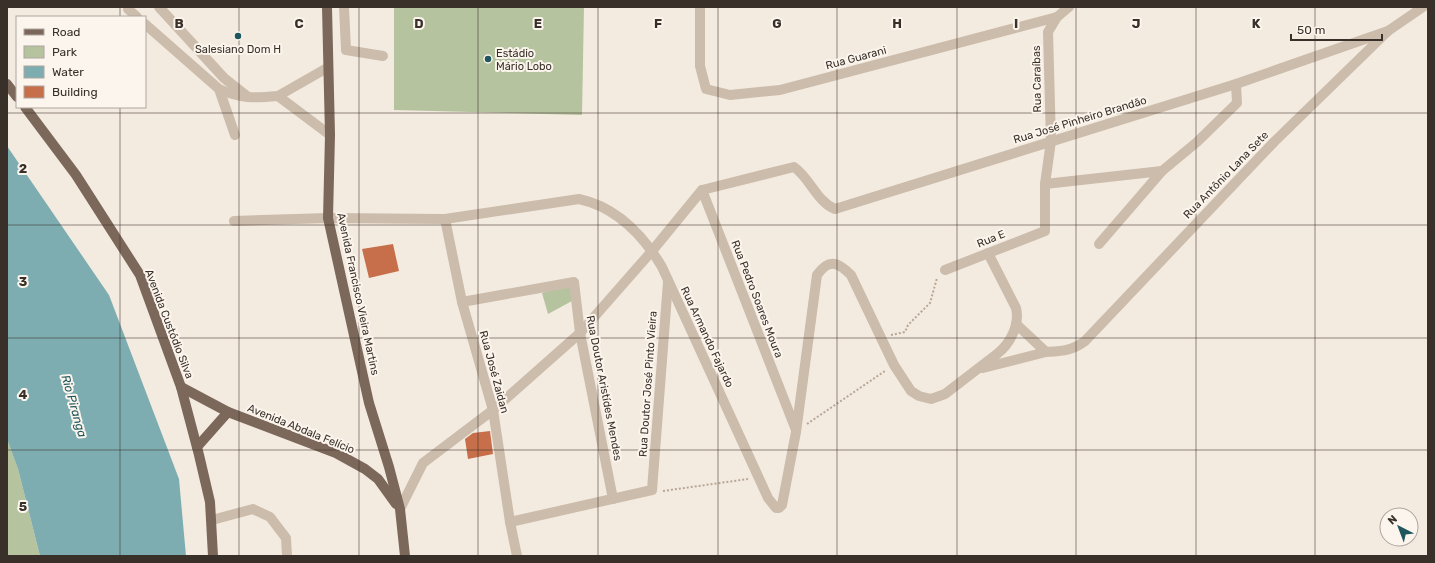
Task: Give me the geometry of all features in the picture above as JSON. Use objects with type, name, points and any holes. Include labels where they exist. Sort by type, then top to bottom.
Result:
[{"type":"main road","name":"Avenida Francisco Vieira Martins","points":[[326,7],[330,135],[328,218],[369,403],[400,509]]},
{"type":"main road","points":[[7,84],[16,96]]},
{"type":"main road","name":"Avenida Custódio Silva","points":[[26,108],[76,175],[140,275],[181,387],[198,451],[210,502],[213,556]]},
{"type":"main road","name":"Avenida Abdala Felício","points":[[181,387],[228,412],[336,453],[365,469],[378,479],[400,509]]},
{"type":"main road","points":[[198,451],[228,412]]},
{"type":"main road","points":[[400,509],[405,556]]},
{"type":"street","points":[[159,7],[224,78],[248,98]]},
{"type":"street","points":[[344,7],[346,50],[383,56]]},
{"type":"street","name":"Rua Guarani","points":[[700,7],[700,66],[706,89],[730,95],[780,90],[1057,17]]},
{"type":"street","name":"Rua Caraíbas","points":[[1045,231],[1045,184],[1050,142],[1048,32],[1057,17],[1071,7]]},
{"type":"street","name":"Rua Antônio Lana Sete","points":[[978,369],[1046,352],[1066,351],[1076,348],[1274,142],[1388,31],[1423,7]]},
{"type":"street","points":[[128,9],[136,16]]},
{"type":"street","points":[[146,25],[220,89],[234,96],[248,98],[278,96],[327,68]]},
{"type":"street","name":"Rua José Pinheiro Brandão","points":[[702,190],[794,167],[801,173],[827,206],[835,209],[1236,84],[1388,31]]},
{"type":"street","points":[[1349,44],[1359,60]]},
{"type":"street","points":[[1099,244],[1162,171],[1197,142],[1237,104],[1236,84]]},
{"type":"street","points":[[220,89],[235,134]]},
{"type":"street","points":[[278,96],[330,135]]},
{"type":"street","points":[[1045,184],[1162,171]]},
{"type":"street","points":[[400,509],[423,463],[493,410],[580,333],[652,251],[702,190]]},
{"type":"street","name":"Rua Pedro Soares Moura","points":[[702,190],[796,432]]},
{"type":"street","name":"Rua Armando Fajardo","points":[[234,221],[328,218],[445,220],[579,199],[593,202],[607,209],[638,234],[652,251],[668,281],[758,478],[768,498],[776,508],[779,508],[782,504],[796,432],[817,275],[823,266],[833,263],[842,267],[851,276],[880,338]]},
{"type":"street","name":"Rua José Zaidan","points":[[445,220],[462,302],[493,410],[510,522],[517,556]]},
{"type":"street","name":"Rua E","points":[[945,270],[1045,231]]},
{"type":"street","points":[[880,338],[894,365],[911,391],[919,396],[931,399],[945,394],[1004,349],[1013,335],[1018,316],[1016,308],[988,253]]},
{"type":"street","name":"Rua Doutor José Pinto Vieira","points":[[652,490],[668,281]]},
{"type":"street","name":"Rua Doutor Aristídes Mendes","points":[[462,302],[574,282],[580,333],[613,499]]},
{"type":"street","points":[[1016,324],[1046,352]]},
{"type":"street","points":[[510,522],[652,490]]},
{"type":"street","points":[[212,520],[253,509],[270,517],[286,538],[287,556]]},
{"type":"path","points":[[880,338],[905,332],[908,325],[930,304],[936,280],[945,270]]},
{"type":"path","points":[[796,432],[894,365]]},
{"type":"path","points":[[652,490],[668,491],[758,478]]},
{"type":"green space","name":"Estádio Mário Lobo","points":[[394,7],[584,7],[582,115],[394,110]]},
{"type":"green space","points":[[570,285],[572,301],[548,314],[542,293]]},
{"type":"green space","points":[[7,439],[18,469],[40,556],[7,556]]},
{"type":"water","name":"Rio Piranga","points":[[7,146],[109,295],[179,479],[186,556],[40,556],[18,469],[7,439]]},
{"type":"building","points":[[393,244],[399,271],[369,278],[362,249]]},
{"type":"building","points":[[490,431],[493,454],[468,459],[465,439],[473,433]]},
{"type":"place","name":"Salesiano Dom H","points":[[238,36]]},
{"type":"place","name":"Estádio Mário Lobo","points":[[488,59]]}]
